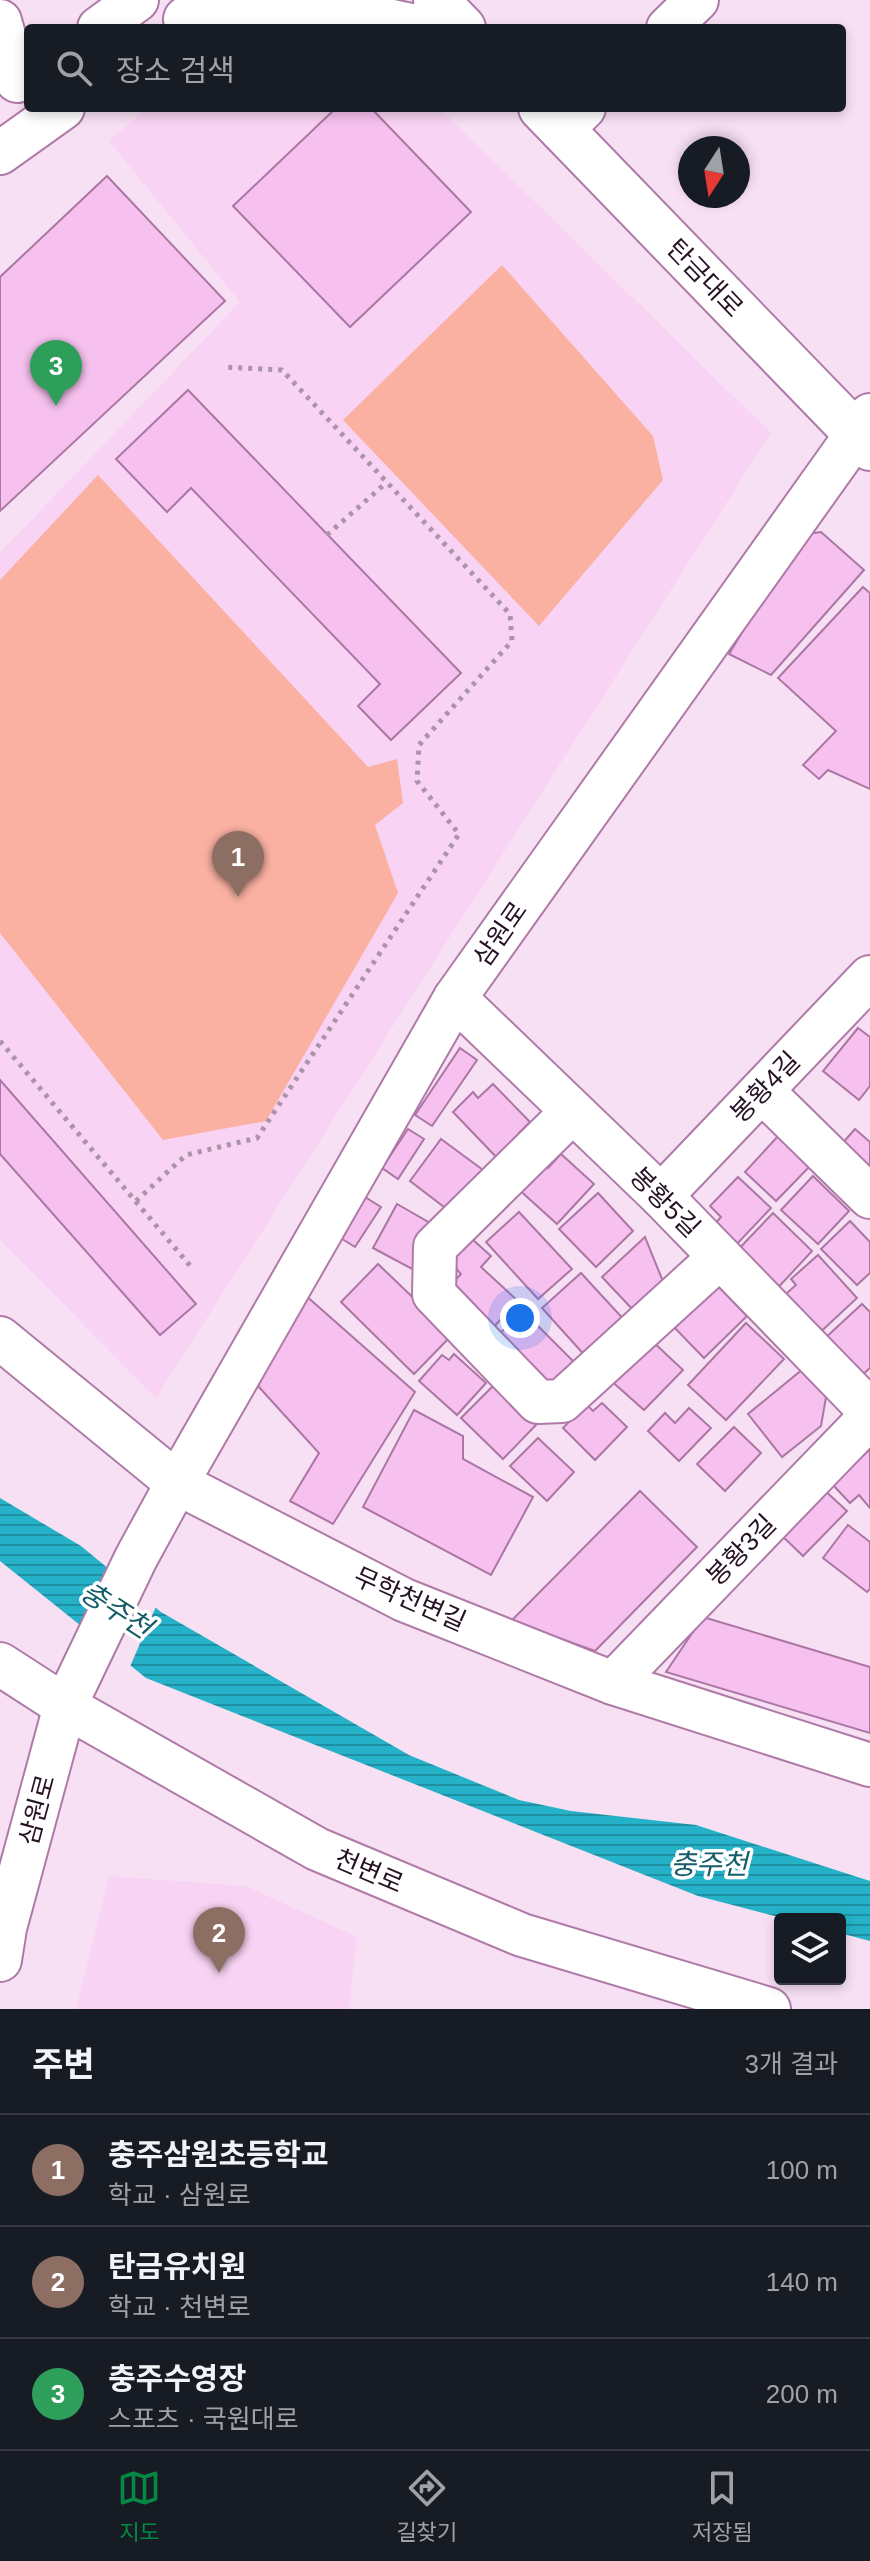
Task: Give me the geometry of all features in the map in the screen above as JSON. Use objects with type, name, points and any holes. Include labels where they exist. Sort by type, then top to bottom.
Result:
[{"type":"main road","points":[[436,0],[459,24]]},
{"type":"main road","points":[[192,16],[254,7],[317,6],[401,24]]},
{"type":"main road","name":"탄금대로","points":[[562,115],[865,432]]},
{"type":"street","points":[[104,24],[137,0]]},
{"type":"street","points":[[467,0],[471,24]]},
{"type":"street","points":[[672,24],[697,0]]},
{"type":"street","points":[[0,21],[15,82]]},
{"type":"street","points":[[0,153],[57,112]]},
{"type":"street","name":"삼원로","points":[[0,1960],[5,1928],[65,1706],[136,1558],[177,1483],[455,998],[865,432]]},
{"type":"street","name":"봉황4길","points":[[661,1196],[868,983]]},
{"type":"street","name":"봉황5길","points":[[455,998],[661,1196],[870,1414]]},
{"type":"street","points":[[762,1091],[870,1197]]},
{"type":"street","points":[[572,1112],[435,1247],[434,1294],[538,1402],[562,1401],[720,1257]]},
{"type":"street","name":"무학천변길","points":[[0,1338],[177,1483],[404,1600],[613,1683],[870,1765]]},
{"type":"street","name":"봉황3길","points":[[613,1683],[870,1414]]},
{"type":"street","name":"천변로","points":[[0,1664],[65,1706],[317,1849],[522,1935],[769,2009]]},
{"type":"path","points":[[136,1201],[186,1155],[257,1138],[459,834],[417,781],[419,745],[512,641],[510,614],[282,370],[225,367]]},
{"type":"path","points":[[327,535],[387,482]]},
{"type":"path","points":[[0,1041],[192,1268]]},
{"type":"shaded area","points":[[143,112],[443,112],[771,433],[156,1398],[0,1240],[0,553],[240,302],[109,141]]},
{"type":"shaded area","points":[[502,265],[653,436],[663,480],[539,626],[343,420]]},
{"type":"shaded area","points":[[98,475],[368,767],[397,759],[403,803],[375,825],[398,893],[266,1121],[163,1140],[0,933],[0,580]]},
{"type":"shaded area","points":[[109,1876],[246,1886],[357,1937],[349,2009],[76,2009]]},
{"type":"water","name":"충주천","points":[[0,1498],[81,1546],[161,1612],[409,1755],[519,1800],[571,1811],[696,1825],[870,1881],[870,1941],[846,1935],[846,1913],[774,1913],[774,1916],[698,1896],[146,1678],[0,1561]]},
{"type":"pier","points":[[109,1564],[157,1604],[129,1669],[80,1630]]},
{"type":"building","points":[[332,112],[375,112],[471,212],[350,327],[233,206]]},
{"type":"building","points":[[107,176],[225,301],[0,511],[0,277]]},
{"type":"building","points":[[188,390],[461,673],[391,740],[358,706],[380,684],[191,488],[167,512],[116,459]]},
{"type":"building","points":[[821,532],[864,570],[771,675],[729,654],[801,535]]},
{"type":"building","points":[[863,587],[870,593],[870,789],[828,770],[819,779],[803,765],[836,731],[778,678]]},
{"type":"building","points":[[858,1028],[870,1037],[870,1086],[859,1100],[823,1071]]},
{"type":"building","points":[[460,1048],[477,1060],[432,1126],[415,1115]]},
{"type":"building","points":[[0,1080],[196,1304],[160,1335],[0,1154]]},
{"type":"building","points":[[493,1084],[530,1122],[519,1133],[525,1139],[501,1162],[453,1112],[473,1092],[478,1098]]},
{"type":"building","points":[[408,1129],[424,1139],[398,1179],[382,1168]]},
{"type":"building","points":[[855,1129],[870,1142],[870,1185],[834,1153]]},
{"type":"building","points":[[780,1134],[812,1164],[776,1201],[745,1172]]},
{"type":"building","points":[[441,1139],[483,1170],[452,1213],[410,1181]]},
{"type":"building","points":[[561,1154],[594,1184],[557,1224],[516,1187],[540,1161],[548,1168]]},
{"type":"building","points":[[813,1176],[849,1211],[818,1244],[781,1210]]},
{"type":"building","points":[[738,1177],[771,1208],[733,1248],[711,1228],[721,1217],[710,1206]]},
{"type":"building","points":[[598,1193],[633,1231],[596,1267],[559,1229]]},
{"type":"building","points":[[365,1197],[381,1207],[355,1247],[339,1237]]},
{"type":"building","points":[[397,1204],[437,1227],[414,1270],[373,1248]]},
{"type":"building","points":[[519,1212],[572,1269],[538,1299],[486,1242]]},
{"type":"building","points":[[773,1213],[812,1251],[773,1293],[733,1255]]},
{"type":"building","points":[[850,1221],[870,1242],[870,1273],[857,1285],[821,1249]]},
{"type":"building","points":[[645,1237],[664,1284],[635,1312],[602,1277]]},
{"type":"building","points":[[472,1239],[491,1256],[481,1267],[518,1301],[489,1332],[445,1291],[461,1274],[450,1262]]},
{"type":"building","points":[[818,1255],[857,1298],[814,1338],[779,1300],[796,1285],[791,1279]]},
{"type":"building","points":[[378,1264],[452,1335],[414,1374],[341,1302]]},
{"type":"building","points":[[581,1273],[627,1323],[588,1359],[542,1308]]},
{"type":"building","points":[[718,1286],[747,1316],[704,1358],[666,1319]]},
{"type":"building","points":[[304,1294],[415,1392],[333,1524],[290,1501],[319,1453],[258,1386]]},
{"type":"building","points":[[862,1304],[870,1312],[870,1368],[859,1378],[823,1340]]},
{"type":"building","points":[[523,1311],[578,1366],[550,1394],[495,1338]]},
{"type":"building","points":[[746,1323],[784,1359],[726,1420],[688,1385]]},
{"type":"building","points":[[650,1339],[683,1370],[644,1410],[608,1378]]},
{"type":"building","points":[[454,1354],[486,1383],[457,1415],[419,1381],[442,1355],[449,1360]]},
{"type":"building","points":[[803,1369],[826,1397],[821,1426],[782,1457],[748,1414]]},
{"type":"building","points":[[494,1385],[536,1425],[503,1459],[461,1418]]},
{"type":"building","points":[[602,1403],[627,1427],[595,1460],[563,1428],[586,1404],[593,1411]]},
{"type":"building","points":[[689,1408],[711,1428],[679,1461],[648,1431],[665,1413],[675,1423]]},
{"type":"building","points":[[414,1410],[463,1436],[463,1459],[533,1497],[491,1575],[363,1507]]},
{"type":"building","points":[[734,1427],[761,1453],[725,1491],[697,1464]]},
{"type":"building","points":[[538,1438],[574,1472],[547,1501],[510,1466]]},
{"type":"building","points":[[868,1451],[870,1508],[859,1495],[850,1503],[832,1484]]},
{"type":"building","points":[[821,1487],[847,1511],[803,1556],[778,1532]]},
{"type":"building","points":[[640,1491],[697,1547],[595,1651],[511,1621]]},
{"type":"building","points":[[848,1525],[870,1542],[870,1589],[867,1592],[823,1558]]},
{"type":"building","points":[[703,1617],[870,1667],[870,1733],[666,1672]]},
{"type":"place","name":"충주수영장","points":[[56,406]]},
{"type":"place","name":"충주삼원초등학교","points":[[238,897]]},
{"type":"place","name":"탄금유치원","points":[[219,1973]]}]
